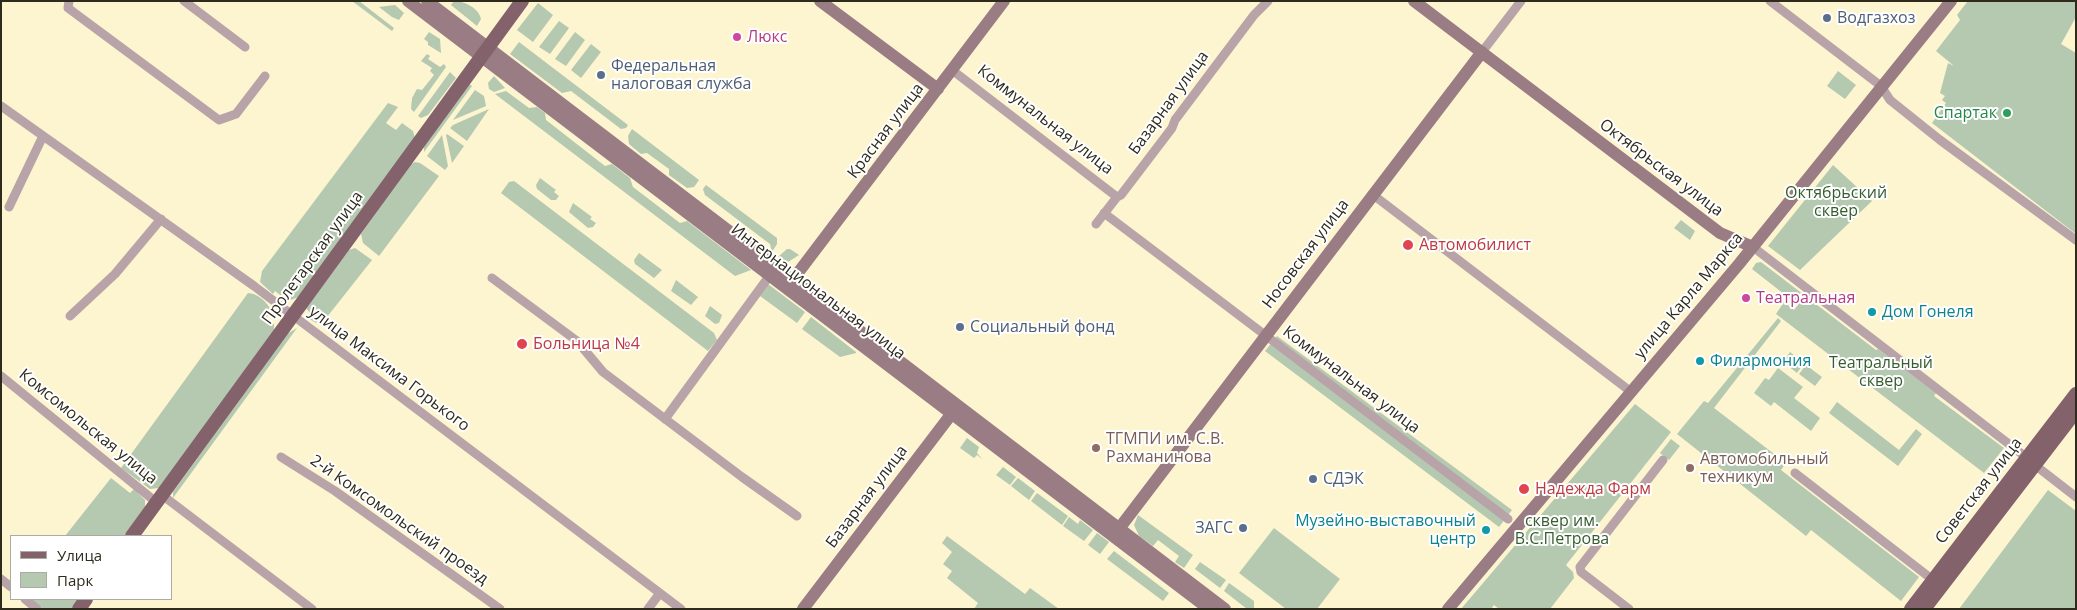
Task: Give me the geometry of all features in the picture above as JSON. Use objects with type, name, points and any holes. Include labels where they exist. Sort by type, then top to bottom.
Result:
[{"type":"main road","name":"Интернациональная улица","points":[[408,1],[484,52],[1116,532],[1225,609]]},
{"type":"main road","name":"Интернациональная улица","points":[[427,1],[484,52],[770,275],[790,284]]},
{"type":"main road","name":"Пролетарская улица","points":[[133,535],[522,1]]},
{"type":"main road","points":[[820,1],[938,89]]},
{"type":"main road","name":"Красная улица","points":[[790,284],[1004,1]]},
{"type":"main road","name":"Октябрьская улица","points":[[1414,1],[1720,233],[1753,247]]},
{"type":"main road","name":"улица Карла Маркса","points":[[1448,609],[1753,247],[1951,1]]},
{"type":"main road","name":"Носовская улица","points":[[1116,532],[1482,52]]},
{"type":"main road","name":"Советская улица","points":[[1911,609],[1933,580],[2034,464],[2076,394]]},
{"type":"main road","name":"Базарная улица","points":[[802,609],[954,410]]},
{"type":"main road","name":"Советская улица","points":[[1924,609],[2076,411]]},
{"type":"main road","name":"Интернациональная улица","points":[[1116,532],[1209,609]]},
{"type":"street","points":[[69,1],[68,8],[219,120],[236,114],[265,76]]},
{"type":"street","points":[[184,1],[245,47]]},
{"type":"street","name":"Базарная улица","points":[[1096,224],[1117,197],[1121,195],[1172,128],[1175,120],[1254,15],[1268,1]]},
{"type":"street","name":"Носовская улица","points":[[1482,52],[1521,1]]},
{"type":"street","points":[[1770,1],[1881,86],[1890,100],[1940,140],[2076,240]]},
{"type":"street","name":"Коммунальная улица","points":[[952,70],[1117,197]]},
{"type":"street","name":"улица Максима Горького","points":[[1,106],[162,219],[292,315],[681,609]]},
{"type":"street","points":[[9,208],[43,136]]},
{"type":"street","points":[[1372,194],[1630,391]]},
{"type":"street","name":"Коммунальная улица","points":[[1104,213],[1265,337],[1508,519]]},
{"type":"street","points":[[70,316],[115,274],[162,219]]},
{"type":"street","name":"Октябрьская улица","points":[[1753,247],[2076,497]]},
{"type":"street","points":[[665,419],[770,275]]},
{"type":"street","points":[[492,278],[577,341],[603,372],[797,516]]},
{"type":"street","name":"Комсомольская улица","points":[[1,376],[159,499],[312,609]]},
{"type":"street","name":"2-й Комсомольский проезд","points":[[281,458],[335,491],[500,609]]},
{"type":"street","points":[[1629,609],[1581,572],[1582,562],[1663,460]]},
{"type":"street","points":[[1795,472],[1933,580]]},
{"type":"street","points":[[648,609],[660,593]]},
{"type":"street","points":[[26,600],[38,609]]},
{"type":"green space","points":[[352,1],[359,1],[394,28],[392,31]]},
{"type":"green space","points":[[454,1],[462,2],[474,8],[481,19],[477,26],[451,5]]},
{"type":"green space","name":"Спартак","points":[[1968,1],[2076,1],[2076,17],[2061,44],[2076,53],[2076,234],[1932,123],[1946,103],[1942,100],[1945,96],[1940,93],[1948,63],[1954,66],[1936,51],[1960,20],[1957,15]]},
{"type":"green space","points":[[538,3],[553,15],[533,42],[517,30]]},
{"type":"green space","points":[[395,5],[404,13],[399,20],[379,7]]},
{"type":"green space","points":[[559,21],[569,28],[550,54],[539,47]]},
{"type":"green space","points":[[429,32],[440,39],[441,53],[428,45],[428,42],[424,39]]},
{"type":"green space","points":[[575,32],[585,40],[566,66],[555,59]]},
{"type":"green space","points":[[519,42],[628,125],[626,128],[621,129],[571,91],[562,93],[510,54]]},
{"type":"green space","points":[[591,44],[601,52],[581,78],[571,70]]},
{"type":"green space","points":[[427,54],[430,56],[428,59],[440,67],[444,64],[446,67],[414,112],[411,109],[412,98],[417,89],[422,90],[434,75],[430,71],[432,68],[421,61]]},
{"type":"green space","points":[[1838,71],[1856,85],[1845,99],[1827,86]]},
{"type":"green space","points":[[450,72],[456,78],[428,115],[421,118],[418,116]]},
{"type":"green space","points":[[494,76],[505,88],[494,92],[489,89],[488,83]]},
{"type":"green space","points":[[469,84],[472,86],[424,152],[424,147]]},
{"type":"green space","points":[[475,90],[484,96],[486,106],[453,120]]},
{"type":"green space","points":[[506,91],[529,108],[537,107],[545,113],[546,120],[605,166],[612,164],[630,178],[633,187],[680,223],[687,221],[751,270],[735,276],[495,94]]},
{"type":"green space","points":[[388,103],[398,107],[386,123],[396,130],[402,123],[413,131],[415,138],[298,297],[286,302],[283,301],[284,298],[275,291],[273,294],[260,282],[262,271]]},
{"type":"green space","points":[[489,109],[467,141],[450,128],[453,125]]},
{"type":"green space","points":[[632,129],[699,180],[694,187],[687,188],[669,175],[669,169],[647,153],[641,154],[629,144],[628,136]]},
{"type":"green space","points":[[442,135],[448,166],[445,170],[427,156]]},
{"type":"green space","points":[[446,135],[464,146],[452,163]]},
{"type":"green space","points":[[415,162],[420,163],[439,176],[379,256],[363,243],[361,234],[411,164]]},
{"type":"green space","name":"Октябрьский сквер","points":[[1833,165],[1872,201],[1800,270],[1768,246]]},
{"type":"green space","points":[[540,178],[556,190],[554,192],[559,196],[556,200],[551,200],[537,189],[536,185]]},
{"type":"green space","points":[[514,181],[714,333],[717,340],[708,351],[501,193],[509,182]]},
{"type":"green space","points":[[706,185],[777,238],[777,244],[772,252],[770,244],[705,195],[703,189]]},
{"type":"green space","points":[[573,203],[592,217],[590,219],[596,223],[593,227],[588,228],[569,212]]},
{"type":"green space","points":[[1681,220],[1695,231],[1690,240],[1674,228]]},
{"type":"green space","points":[[355,248],[372,260],[323,322],[319,319],[316,323],[308,318],[311,314],[306,308],[349,250]]},
{"type":"green space","points":[[787,249],[799,255],[788,262],[778,257]]},
{"type":"green space","points":[[639,253],[662,270],[654,278],[635,264],[634,260]]},
{"type":"green space","name":"Театральный сквер","points":[[1761,262],[1876,350],[1878,349],[1936,393],[1934,396],[2004,448],[1984,473],[1776,314],[1784,302],[1794,310],[1798,305],[1752,269],[1756,263]]},
{"type":"green space","points":[[676,280],[698,297],[691,305],[671,291]]},
{"type":"green space","points":[[768,284],[805,312],[797,323],[760,296]]},
{"type":"green space","points":[[248,293],[258,296],[269,307],[271,310],[267,317],[274,324],[274,330],[159,488],[150,489],[121,468]]},
{"type":"green space","points":[[710,306],[722,315],[719,323],[715,324],[705,316]]},
{"type":"green space","points":[[811,317],[856,353],[840,357],[802,329]]},
{"type":"green space","points":[[1778,318],[1781,321],[1714,408],[1786,463],[1781,470],[1919,577],[1901,601],[1811,530],[1806,536],[1677,434],[1704,401],[1708,403]]},
{"type":"green space","points":[[297,328],[173,498],[173,492],[287,334]]},
{"type":"green space","points":[[1277,336],[1512,510],[1499,527],[1265,351]]},
{"type":"green space","points":[[1790,352],[1804,363],[1797,373],[1783,362]]},
{"type":"green space","points":[[1806,365],[1822,377],[1815,386],[1799,374]]},
{"type":"green space","points":[[1778,368],[1803,387],[1794,398],[1820,418],[1811,431],[1774,402],[1771,406],[1754,393],[1765,378],[1769,380]]},
{"type":"green space","points":[[1837,402],[1899,450],[1916,429],[1922,434],[1898,466],[1829,413]]},
{"type":"green space","name":"сквер им. В.С.Петрова","points":[[1635,404],[1671,432],[1566,565],[1573,572],[1574,578],[1550,609],[1499,609],[1494,605],[1491,609],[1461,609]]},
{"type":"green space","points":[[967,438],[979,447],[977,453],[982,459],[977,455],[974,458],[960,448]]},
{"type":"green space","points":[[1671,439],[1680,446],[1669,460],[1660,453]]},
{"type":"green space","points":[[1003,467],[1016,477],[1010,485],[996,475]]},
{"type":"green space","points":[[111,478],[130,493],[134,489],[145,500],[145,507],[125,535],[66,535]]},
{"type":"green space","points":[[1018,478],[1035,491],[1029,500],[1011,486]]},
{"type":"green space","points":[[2048,490],[2076,511],[2076,609],[1959,609]]},
{"type":"green space","points":[[1037,493],[1068,516],[1062,525],[1031,501]]},
{"type":"green space","points":[[1138,515],[1193,555],[1184,568],[1175,562],[1179,556],[1158,540],[1153,546],[1139,536],[1134,525]]},
{"type":"green space","points":[[1069,517],[1078,524],[1080,520],[1093,530],[1084,541],[1063,526]]},
{"type":"green space","points":[[1274,528],[1340,579],[1317,609],[1286,609],[1239,573]]},
{"type":"green space","points":[[1097,533],[1109,542],[1100,554],[1088,545]]},
{"type":"green space","points":[[947,536],[1025,594],[1030,588],[1059,609],[974,609],[978,603],[947,578],[952,571],[943,564],[952,552],[942,543]]},
{"type":"green space","points":[[1114,551],[1169,593],[1163,601],[1107,559]]},
{"type":"green space","points":[[1200,562],[1226,580],[1220,588],[1195,569]]},
{"type":"green space","points":[[1229,583],[1254,601],[1254,609],[1247,609],[1224,591]]},
{"type":"green space","points":[[32,600],[78,600],[71,609],[43,609]]},
{"type":"place","name":"Водгазхоз","points":[[1827,18]]},
{"type":"place","name":"Люкс","points":[[737,37]]},
{"type":"place","name":"Федеральная налоговая служба","points":[[601,75]]},
{"type":"place","name":"Спартак","points":[[2007,113]]},
{"type":"place","name":"Автомобилист","points":[[1408,245]]},
{"type":"place","name":"Театральная","points":[[1746,298]]},
{"type":"place","name":"Дом Гонеля","points":[[1872,312]]},
{"type":"place","name":"Социальный фонд","points":[[960,327]]},
{"type":"place","name":"Больница №4","points":[[522,344]]},
{"type":"place","name":"Филармония","points":[[1700,361]]},
{"type":"place","name":"ТГМПИ им. С.В. Рахманинова","points":[[1096,448]]},
{"type":"place","name":"Автомобильный техникум","points":[[1690,468]]},
{"type":"place","name":"СДЭК","points":[[1313,479]]},
{"type":"place","name":"Надежда Фарм","points":[[1524,489]]},
{"type":"place","name":"ЗАГС","points":[[1243,528]]},
{"type":"place","name":"Музейно-выставочный центр","points":[[1486,530]]}]
